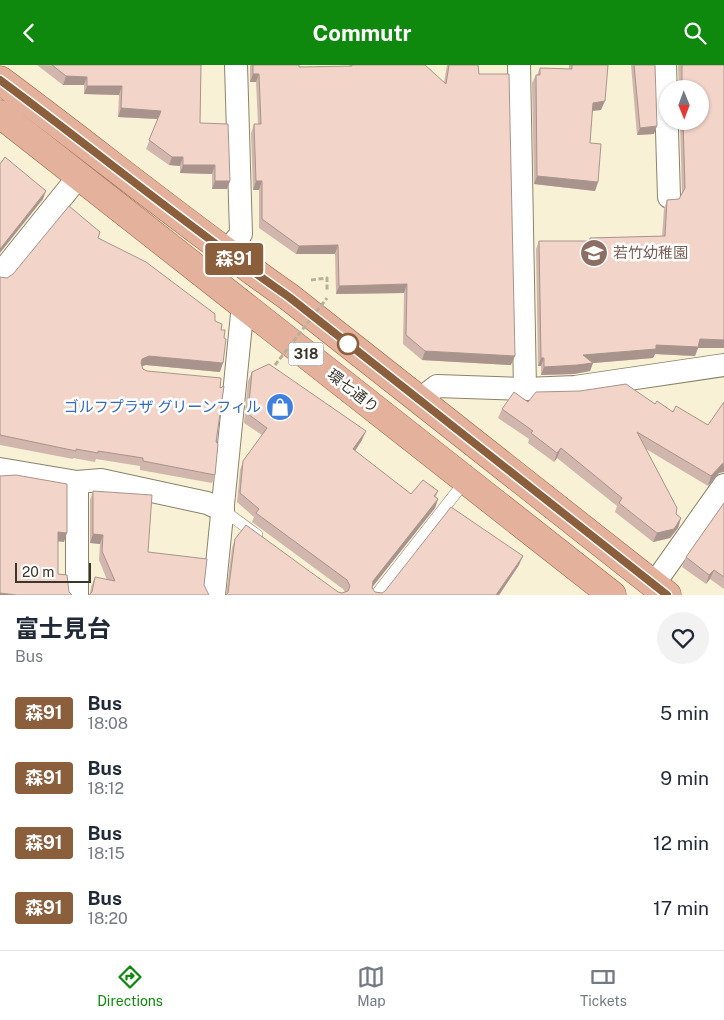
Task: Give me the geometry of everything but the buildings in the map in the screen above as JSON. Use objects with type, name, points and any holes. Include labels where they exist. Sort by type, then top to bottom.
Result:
[{"type":"main road","name":"318","points":[[0,80],[109,161],[225,253],[289,297],[661,589]]},
{"type":"main road","name":"環七通り","points":[[0,114],[612,595]]},
{"type":"street","points":[[225,253],[241,234],[236,65]]},
{"type":"street","points":[[519,65],[525,389]]},
{"type":"street","points":[[665,65],[669,197]]},
{"type":"street","points":[[0,274],[80,176]]},
{"type":"street","points":[[214,595],[223,510],[230,381],[243,304]]},
{"type":"street","points":[[420,400],[436,387],[525,389],[575,387],[724,365]]},
{"type":"street","points":[[0,469],[78,481],[101,480],[207,503],[223,510]]},
{"type":"street","points":[[77,595],[78,481]]},
{"type":"street","points":[[661,589],[724,485]]},
{"type":"lane","points":[[376,595],[466,480]]},
{"type":"lane","points":[[223,510],[269,544]]},
{"type":"path","points":[[275,365],[328,298],[327,278],[312,279]]},
{"type":"bus line","name":"森91","points":[[0,80],[109,161],[225,253],[289,297],[667,595]]},
{"type":"place","name":"若竹幼稚園","points":[[594,253]]},
{"type":"place","name":"ゴルフプラザ グリーンフィル","points":[[280,407]]}]
